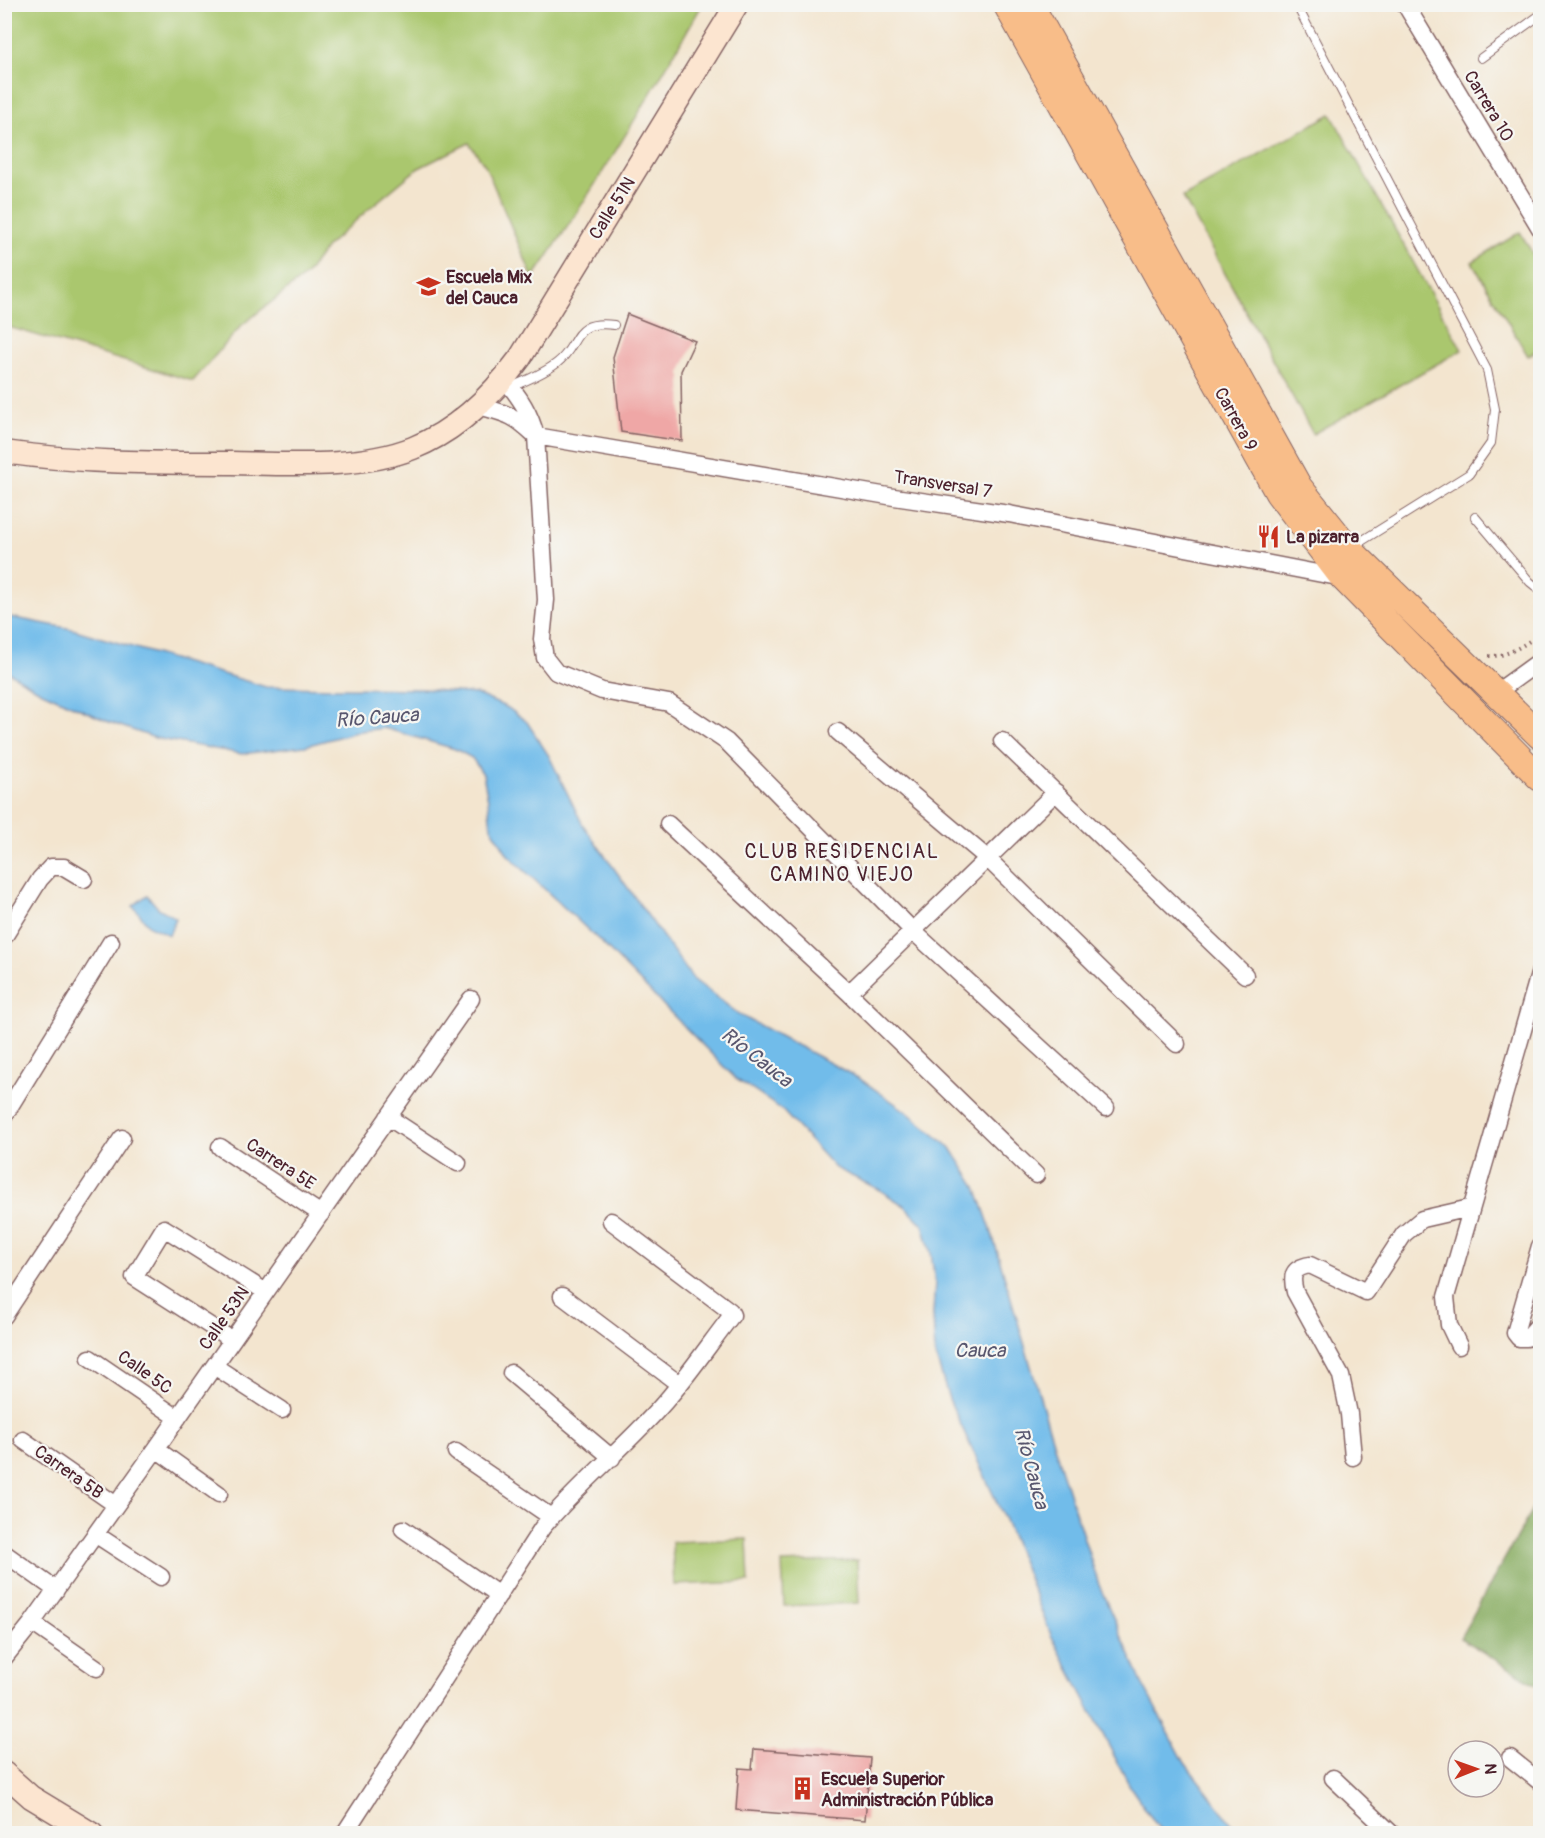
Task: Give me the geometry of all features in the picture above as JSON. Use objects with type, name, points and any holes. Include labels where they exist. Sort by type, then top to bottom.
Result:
[{"type":"main road","name":"Calle 51N","points":[[4,452],[114,462],[308,464],[362,461],[413,448],[446,431],[508,383],[520,358],[737,4]]},
{"type":"main road","name":"Carrera 9","points":[[1006,4],[1278,493],[1343,578],[1540,778]]},
{"type":"main road","name":"Carrera 9","points":[[1030,4],[1299,487],[1349,549],[1497,692],[1537,727]]},
{"type":"main road","points":[[4,1773],[31,1797],[92,1833]]},
{"type":"street","name":"Carrera 10","points":[[1405,4],[1540,228]]},
{"type":"street","points":[[508,383],[521,399],[531,418],[536,436],[546,600],[542,639],[545,658],[556,672],[602,691],[669,703],[727,742],[914,932],[1106,1108]]},
{"type":"street","points":[[479,406],[518,419],[536,436]]},
{"type":"street","name":"Transversal 7","points":[[536,436],[1009,514],[1343,578]]},
{"type":"street","points":[[1497,692],[1540,661]]},
{"type":"street","points":[[838,732],[987,858],[1177,1044]]},
{"type":"street","points":[[1002,741],[1245,975]]},
{"type":"street","points":[[849,993],[1056,792]]},
{"type":"street","points":[[668,824],[849,993],[1036,1175]]},
{"type":"street","points":[[4,937],[40,879],[51,867],[64,867],[84,879]]},
{"type":"street","points":[[4,1116],[111,942]]},
{"type":"street","points":[[1459,1346],[1449,1325],[1446,1297],[1540,971]]},
{"type":"street","name":"Calle 53N","points":[[4,1658],[56,1590],[178,1418],[471,999]]},
{"type":"street","points":[[388,1117],[458,1163]]},
{"type":"street","points":[[4,1316],[122,1138]]},
{"type":"street","name":"Carrera 5E","points":[[220,1147],[321,1214]]},
{"type":"street","points":[[1353,1457],[1349,1414],[1341,1376],[1295,1292],[1293,1273],[1299,1267],[1310,1264],[1366,1292],[1404,1234],[1422,1219],[1470,1208]]},
{"type":"street","points":[[344,1833],[542,1528],[612,1458],[679,1384],[732,1315],[730,1311],[611,1221]]},
{"type":"street","points":[[232,1340],[134,1277],[164,1228],[266,1292]]},
{"type":"street","points":[[1540,1246],[1515,1333],[1519,1338],[1527,1338],[1540,1323]]},
{"type":"street","points":[[562,1296],[679,1384]]},
{"type":"street","name":"Calle 5C","points":[[90,1358],[178,1418]]},
{"type":"street","points":[[214,1366],[282,1410]]},
{"type":"street","points":[[511,1373],[612,1458]]},
{"type":"street","name":"Carrera 5B","points":[[22,1440],[116,1505]]},
{"type":"street","points":[[156,1449],[219,1494]]},
{"type":"street","points":[[456,1452],[551,1517]]},
{"type":"street","points":[[403,1529],[499,1595]]},
{"type":"street","points":[[95,1534],[161,1577]]},
{"type":"street","points":[[4,1553],[56,1590]]},
{"type":"street","points":[[32,1623],[97,1668]]},
{"type":"street","points":[[1510,1758],[1540,1782]]},
{"type":"street","points":[[1333,1778],[1392,1833]]},
{"type":"lane","points":[[1296,4],[1487,370],[1496,409],[1491,444],[1470,474],[1349,549]]},
{"type":"lane","points":[[1481,58],[1540,15]]},
{"type":"lane","points":[[508,383],[544,373],[560,361],[580,331],[601,324],[615,325]]},
{"type":"lane","points":[[1475,517],[1530,582],[1540,590]]},
{"type":"green space","points":[[4,5],[702,5],[662,75],[578,211],[533,278],[485,165],[469,143],[417,169],[371,207],[326,247],[306,275],[242,325],[193,381],[5,326]]},
{"type":"green space","points":[[1331,114],[1462,350],[1313,434],[1183,197]]},
{"type":"green space","points":[[1520,232],[1540,266],[1540,348],[1528,356],[1472,262]]},
{"type":"green space","points":[[1540,1496],[1540,1687],[1460,1638]]},
{"type":"green space","points":[[747,1539],[749,1582],[674,1585],[672,1542]]},
{"type":"green space","points":[[857,1560],[859,1603],[784,1606],[782,1563]]},
{"type":"water","name":"Cauca","points":[[5,616],[72,629],[266,687],[423,689],[476,694],[508,708],[527,722],[549,756],[583,825],[693,979],[740,1015],[860,1079],[907,1112],[951,1148],[976,1187],[990,1227],[1059,1462],[1099,1585],[1142,1683],[1185,1763],[1239,1833],[1162,1833],[1131,1788],[1051,1635],[1005,1520],[949,1399],[935,1354],[933,1314],[935,1282],[931,1253],[923,1225],[905,1206],[880,1190],[835,1168],[781,1109],[736,1079],[601,942],[508,855],[491,827],[483,774],[472,758],[455,749],[384,728],[360,731],[305,746],[242,754],[155,738],[109,722],[40,691],[5,670]]},
{"type":"water","points":[[147,895],[158,908],[176,918],[169,935],[149,926],[133,906]]},
{"type":"building","points":[[627,314],[695,341],[681,371],[682,441],[621,432],[613,357]]},
{"type":"building","name":"Escuela Superior Administración Pública","points":[[754,1749],[870,1758],[865,1820],[736,1810],[739,1768],[752,1769]]},
{"type":"place","name":"Escuela Mix del Cauca","points":[[428,287]]},
{"type":"place","name":"La pizarra","points":[[1268,537]]},
{"type":"place","name":"Escuela Superior Administración Pública","points":[[803,1789]]},
{"type":"district","name":"CLUB RESIDENCIAL CAMINO VIEJO","points":[[842,862]]},
{"type":"water label","name":"Río Cauca","points":[[377,717]]},
{"type":"water label","name":"Río Cauca","points":[[757,1057]]},
{"type":"water label","name":"Río Cauca","points":[[1032,1468]]}]
